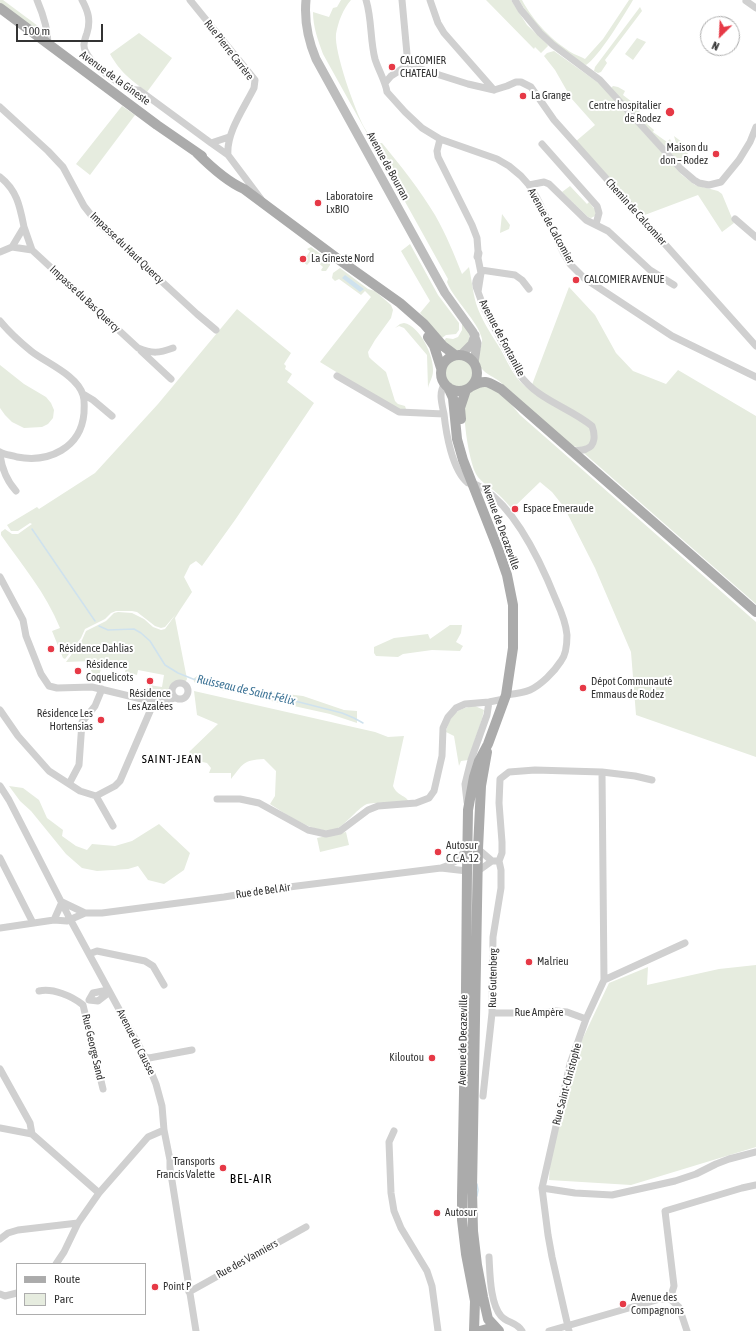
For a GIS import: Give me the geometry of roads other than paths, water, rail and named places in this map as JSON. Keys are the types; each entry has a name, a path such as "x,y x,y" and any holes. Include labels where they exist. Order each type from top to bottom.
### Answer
{"main road":[{"name":"Avenue de Bourran","path":"306,0 305,21 308,37 316,59 445,293 475,335"},
{"name":"Avenue de la Gineste","path":"0,8 197,153 222,175 237,186 244,189 389,296"},
{"path":"389,296 416,317 443,346 458,355 469,358 476,366 497,383 501,389"},
{"path":"389,296 419,325 431,340 441,368 442,378 446,386 457,391 469,388 481,382 488,382 501,389 756,612"},
{"path":"441,368 446,360 458,355 472,344 475,335"},
{"path":"469,388 477,378 477,343 475,335"},
{"name":"Avenue de Decazeville","path":"446,386 452,398 457,439 463,460 505,568 513,605 513,648 505,697 474,777 468,810 462,1220 466,1254 475,1301 474,1331"},
{"name":"Avenue de Decazeville","path":"469,388 460,408 472,482"},
{"name":"Avenue de Decazeville","path":"488,744 481,786 478,849 472,1190 473,1230 477,1265 488,1319 499,1331"},
{"path":"480,1331 491,1329 499,1331"}],"street":[{"path":"37,0 43,14 48,44"},
{"path":"82,0 89,16 88,29 84,45 86,53 94,64 115,80 134,90 139,90 228,155 266,205"},
{"name":"Rue Pierre Carrère","path":"190,0 255,80 254,88 229,137 228,155"},
{"name":"Avenue de Calcomier","path":"366,0 369,11 375,58 387,92 410,118 422,128 440,139 497,159 509,166 529,185 544,211 564,254 570,264 584,278 672,336 756,377"},
{"path":"402,0 408,65"},
{"path":"430,0 438,24 444,33 494,90"},
{"path":"516,0 521,10 540,33 553,45 600,80 681,169 694,180 709,185 721,182 739,160 750,142 756,127"},
{"path":"746,1 756,8"},
{"path":"88,73 94,64"},
{"path":"384,83 391,76 408,65"},
{"path":"408,65 468,84 494,90"},
{"name":"Chemin de Calcomier","path":"494,90 516,82 521,82 531,87 563,130 756,346"},
{"name":"Impasse du Haut Quercy","path":"0,107 48,151 63,167 84,206 95,220 216,330"},
{"path":"211,143 229,137"},
{"name":"Avenue de Fontanille","path":"440,139 437,151 438,157 477,238 481,272 476,281 476,286 484,308 522,377 538,394 592,426 595,437 592,446 587,449 572,451"},
{"path":"542,144 597,206 599,213 596,224"},
{"name":"Impasse du Bas Quercy","path":"0,177 11,187 18,200 24,227 32,250 171,379"},
{"path":"529,185 544,182 550,184 586,220 608,231 650,270 674,285"},
{"path":"735,219 756,237"},
{"path":"12,247 24,227"},
{"path":"0,252 12,247 32,250"},
{"path":"481,272 515,275 522,280 529,290"},
{"path":"0,321 10,333 31,351 65,373 76,383 83,394 85,404 84,417 80,430 73,441 56,454 42,458 25,458 0,452"},
{"name":"Impasse du Bas Quercy","path":"138,348 150,353 161,352 173,348"},
{"path":"337,376 399,412 444,414"},
{"path":"217,799 240,799 259,803 308,830 326,834 340,831 368,810 378,806 416,803 429,798 434,791 442,756 443,728 448,717 456,708 465,704 489,702 530,690 544,680 562,661 566,649 567,635 564,621 546,576 521,531 507,510 491,494 472,482 468,483 463,479 453,458 447,437 441,395 442,387 446,386"},
{"path":"83,394 94,400 112,416"},
{"path":"0,455 2,468 8,483 16,491"},
{"path":"0,577 23,620 26,636 41,674 49,686 57,688 92,687 154,702 175,698"},
{"path":"68,784 80,765 82,722 95,706 102,689"},
{"path":"96,796 115,786 120,781 154,702"},
{"path":"468,810 465,784 471,760 487,715 489,702"},
{"path":"0,710 18,736 49,771 80,791 96,796 113,826"},
{"name":"Rue Gutenberg","path":"483,1096 492,1013 494,937 502,870 495,861 502,853 499,803 500,779 509,772 535,770 602,772"},
{"path":"602,772 628,774 652,780"},
{"name":"Rue Saint-Christophe","path":"568,1328 548,1235 542,1188 570,1064 586,1019 604,980 602,772"},
{"name":"Avenue du Causse","path":"0,786 9,800 108,990 146,1057 156,1084 162,1106 164,1130 170,1160 170,1168 196,1331"},
{"name":"Rue de Bel Air","path":"62,902 85,912 102,913 281,888 441,868 456,862 467,847"},
{"path":"478,849 495,861 478,871"},
{"path":"0,858 33,923"},
{"name":"Rue de Bel Air","path":"441,868 467,872"},
{"path":"54,920 62,902"},
{"name":"Rue de Bel Air","path":"70,919 85,912"},
{"path":"0,928 54,920 67,921 70,919"},
{"path":"604,980 685,943"},
{"path":"89,954 97,951 145,961 153,966 164,985"},
{"name":"Rue George Sand","path":"38,991 47,990 86,1002"},
{"name":"Rue George Sand","path":"103,1090 86,1002 93,993 108,990"},
{"name":"Rue Ampère","path":"492,1013 567,1012 586,1019"},
{"path":"146,1057 149,1058 192,1050"},
{"path":"0,1069 30,1123 32,1134"},
{"path":"0,1128 32,1134 99,1192"},
{"path":"57,1263 64,1252 78,1223 99,1192 148,1138 164,1130"},
{"path":"394,1131 389,1142 391,1194 394,1211 401,1228 427,1271 432,1286 438,1331"},
{"path":"542,1188 575,1193 612,1196 675,1181 696,1174 729,1159 756,1152"},
{"path":"670,1299 674,1286 665,1211 756,1185"},
{"path":"0,1239 8,1233 18,1230 78,1223"},
{"name":"Rue des Vanniers","path":"189,1292 306,1227"},
{"path":"488,1257 495,1306 502,1317 520,1327 522,1331"},
{"path":"0,1294 5,1296 16,1293"},
{"path":"548,1331 568,1328 660,1299 670,1299 679,1307 687,1331"}],"water":[{"path":"345,275 364,289 360,292 342,278"}],"waterway":[{"name":"Ruisseau de Saint-Félix","path":"32,529 95,621"},
{"name":"Ruisseau de Saint-Félix","path":"99,626 108,630 134,629 150,641 165,665 178,673 193,679 244,688 342,713 363,723"},
{"path":"477,1184 477,1196"}],"place":[{"name":"CALCOMIER CHATEAU","path":"392,67"},
{"name":"La Grange","path":"523,96"},
{"name":"Centre hospitalier de Rodez","path":"670,112"},
{"name":"Maison du don – Rodez","path":"716,154"},
{"name":"Laboratoire LxBIO","path":"318,203"},
{"name":"La Gineste Nord","path":"303,259"},
{"name":"CALCOMIER AVENUE","path":"576,280"},
{"name":"Espace Emeraude","path":"515,509"},
{"name":"Résidence Dahlias","path":"51,649"},
{"name":"Résidence Coquelicots","path":"78,671"},
{"name":"Résidence Les Azalées","path":"150,681"},
{"name":"Dépot Communauté Emmaus de Rodez","path":"583,688"},
{"name":"Résidence Les Hortensias","path":"101,720"},
{"name":"Autosur C.C.A. 12","path":"438,852"},
{"name":"Malrieu","path":"529,962"},
{"name":"Kiloutou","path":"432,1058"},
{"name":"Transports Francis Valette","path":"223,1168"},
{"name":"Autosur","path":"437,1213"},
{"name":"Point P","path":"155,1287"},
{"name":"Avenue des Compagnons","path":"623,1304"}],"district":[{"name":"SAINT-JEAN","path":"172,759"},
{"name":"BEL-AIR","path":"251,1179"}]}
